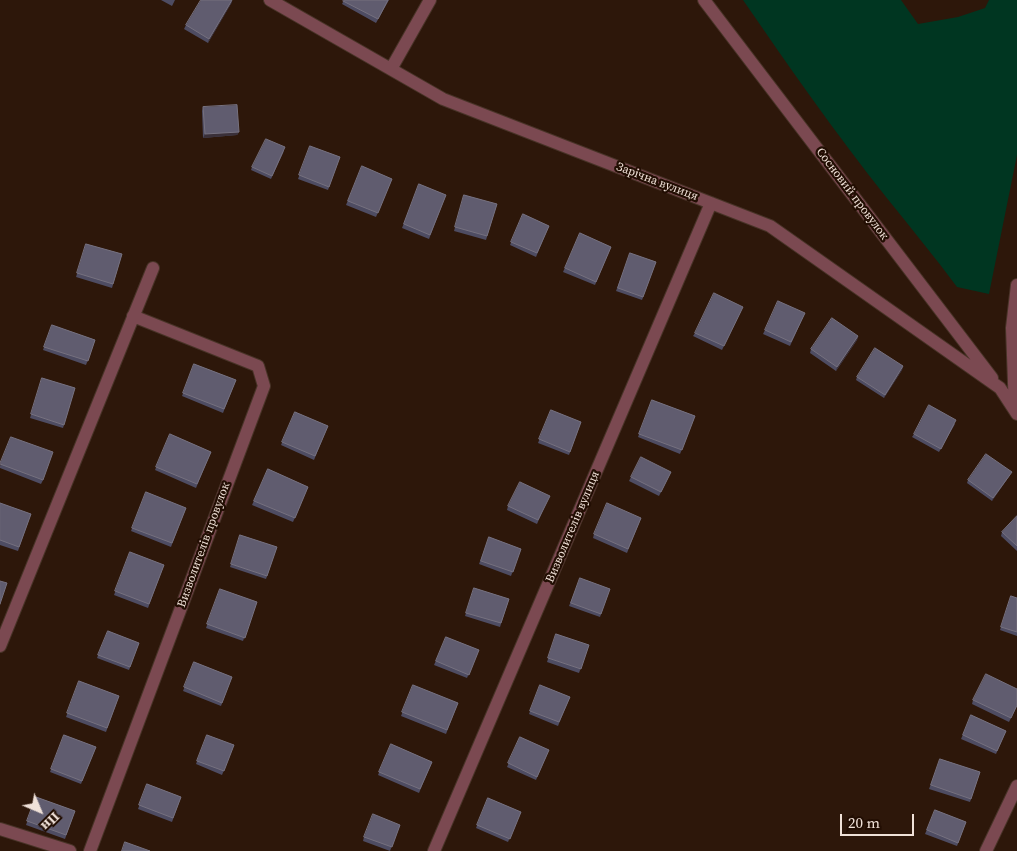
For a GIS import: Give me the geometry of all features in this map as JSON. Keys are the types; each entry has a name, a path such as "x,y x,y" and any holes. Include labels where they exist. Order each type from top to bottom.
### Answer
{"street":[{"name":"Зарічна вулиця","path":"270,0 443,98 770,226 1000,388 1016,412"},
{"path":"391,69 430,0"},
{"name":"Сосновий провулок","path":"704,0 1000,388"},
{"name":"Визволителів вулиця","path":"434,851 711,203"},
{"path":"0,646 153,268"},
{"name":"Зарічна вулиця","path":"1016,412 1012,328 1017,285"},
{"name":"Визволителів провулок","path":"90,851 264,386 258,366 133,316"},
{"path":"986,851 1017,786"},
{"path":"0,829 70,851"}],"green space":[{"path":"743,0 901,0 918,24 958,17 985,8 989,0 1017,0 1017,155 989,294 957,287 849,149"}],"building":[{"path":"201,0 232,0 209,39 186,25"},
{"path":"344,0 388,0 378,19"},
{"path":"237,105 239,132 205,134 203,107"},
{"path":"266,139 285,147 272,176 252,167"},
{"path":"310,146 340,157 329,187 299,175"},
{"path":"362,166 392,179 378,213 348,201"},
{"path":"419,184 446,195 430,235 404,224"},
{"path":"464,195 497,204 487,236 455,227"},
{"path":"523,214 549,226 537,253 511,242"},
{"path":"580,233 611,247 596,282 565,268"},
{"path":"86,244 122,254 113,284 77,273"},
{"path":"630,253 656,262 643,297 618,288"},
{"path":"714,293 743,307 724,346 695,333"},
{"path":"778,301 805,313 791,342 765,330"},
{"path":"832,318 858,336 837,367 811,349"},
{"path":"52,325 95,340 88,361 44,347"},
{"path":"875,348 903,366 885,395 857,377"},
{"path":"194,364 236,380 224,409 183,393"},
{"path":"42,378 75,388 64,425 31,414"},
{"path":"652,400 695,416 682,450 639,434"},
{"path":"929,405 956,420 941,449 914,434"},
{"path":"551,410 581,422 570,452 539,439"},
{"path":"295,412 328,426 315,456 282,442"},
{"path":"170,434 211,452 197,484 156,467"},
{"path":"11,437 53,452 43,480 0,464"},
{"path":"986,454 1012,472 993,498 968,480"},
{"path":"641,457 671,472 661,492 631,477"},
{"path":"268,469 308,487 295,518 254,501"},
{"path":"520,482 550,496 538,520 508,506"},
{"path":"146,492 186,508 172,543 132,528"},
{"path":"0,503 31,514 19,547 0,540"},
{"path":"607,503 641,518 628,549 594,534"},
{"path":"1017,516 1017,546 1002,532"},
{"path":"240,535 277,547 267,576 231,564"},
{"path":"489,537 521,549 513,572 481,561"},
{"path":"130,552 164,565 149,604 115,591"},
{"path":"580,578 610,589 601,614 571,603"},
{"path":"0,581 7,583 0,604"},
{"path":"474,588 509,599 501,623 466,613"},
{"path":"220,589 257,602 245,638 207,624"},
{"path":"1011,596 1017,598 1017,632 1001,627"},
{"path":"108,631 139,643 130,667 98,655"},
{"path":"556,634 589,645 581,669 548,658"},
{"path":"446,637 479,650 469,675 436,661"},
{"path":"194,662 232,677 222,703 184,687"},
{"path":"986,674 1017,689 1017,705 1011,718 973,700"},
{"path":"79,681 119,696 107,728 67,713"},
{"path":"413,685 458,703 447,730 402,712"},
{"path":"540,685 570,697 559,722 530,711"},
{"path":"971,715 1006,731 997,751 963,735"},
{"path":"64,735 96,747 82,781 51,769"},
{"path":"207,735 234,745 224,771 197,761"},
{"path":"520,737 549,750 537,777 508,763"},
{"path":"391,744 432,762 420,789 379,772"},
{"path":"940,759 980,772 971,799 931,785"},
{"path":"147,784 181,797 173,818 139,805"},
{"path":"36,797 75,811 66,835 27,821"},
{"path":"488,798 521,812 510,839 477,825"},
{"path":"935,810 966,822 958,843 927,830"},
{"path":"373,814 400,825 392,847 364,837"},
{"path":"125,842 150,851 122,851"}]}
